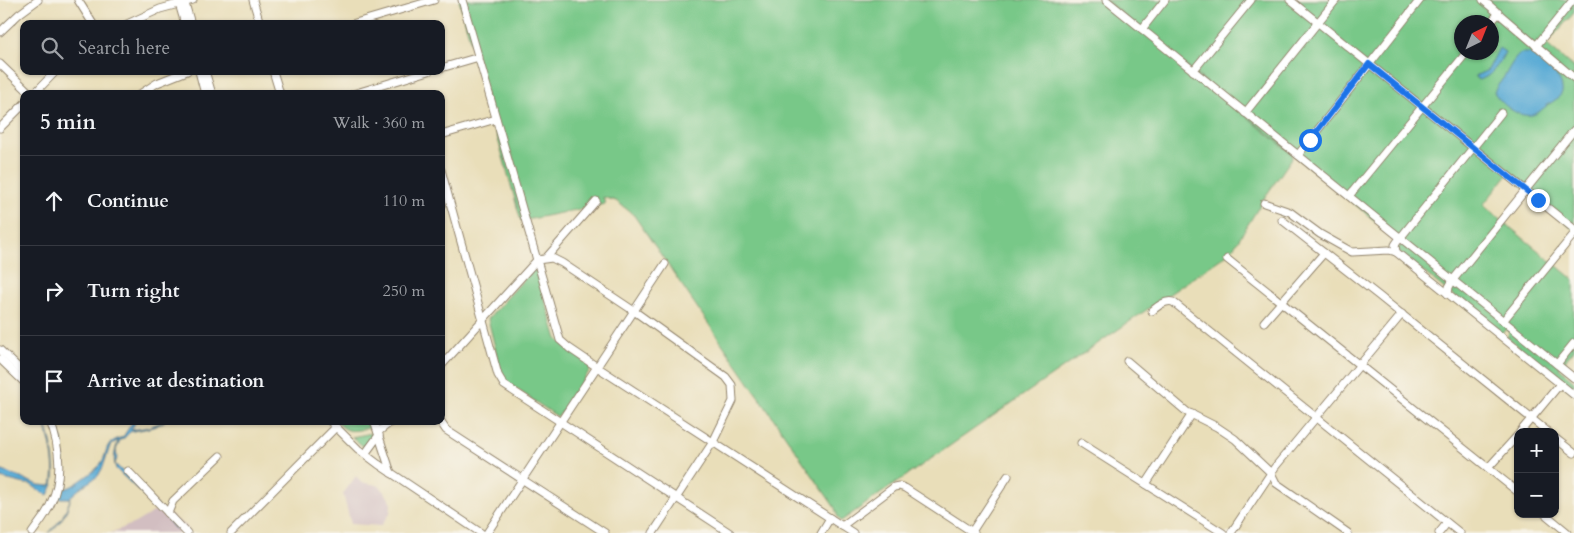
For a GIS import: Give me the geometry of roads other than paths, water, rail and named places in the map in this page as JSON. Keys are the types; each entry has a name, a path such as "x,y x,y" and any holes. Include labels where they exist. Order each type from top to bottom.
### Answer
{"street":[{"path":"0,32 19,14 38,0"},
{"path":"78,0 90,20"},
{"path":"136,20 182,1 193,0"},
{"path":"253,0 259,20"},
{"path":"366,20 434,0"},
{"path":"462,0 560,340 597,367 853,533"},
{"path":"1106,0 1574,378"},
{"path":"1142,29 1165,0"},
{"path":"1194,71 1251,0"},
{"path":"1290,0 1574,229"},
{"path":"1245,113 1336,0"},
{"path":"1298,155 1420,0"},
{"path":"1484,0 1574,78"},
{"path":"1536,46 1573,0"},
{"path":"182,1 184,20"},
{"path":"182,1 189,20"},
{"path":"445,67 479,57"},
{"path":"1349,196 1460,60"},
{"path":"0,64 28,90"},
{"path":"36,90 52,75"},
{"path":"146,90 157,83 177,75"},
{"path":"200,75 205,90"},
{"path":"206,75 211,90"},
{"path":"275,75 279,90"},
{"path":"366,90 416,75"},
{"path":"0,128 20,108"},
{"path":"1396,252 1395,245 1501,113"},
{"path":"445,134 496,119"},
{"path":"1448,294 1453,280 1574,130"},
{"path":"445,184 498,375 504,385 730,533"},
{"path":"546,258 596,202"},
{"path":"1264,203 1290,212 1320,234 1352,252 1389,250 1396,252 1574,395"},
{"path":"1282,220 1543,428"},
{"path":"1503,321 1574,234"},
{"path":"1264,322 1324,253"},
{"path":"445,362 537,260 552,258 634,311 726,377 732,384 734,401 713,442 653,533"},
{"path":"1227,258 1514,489"},
{"path":"487,533 665,264"},
{"path":"1152,311 1160,304 1173,302 1460,533"},
{"path":"1231,533 1271,473 1402,314"},
{"path":"1557,364 1574,343"},
{"path":"0,350 20,369"},
{"path":"0,359 20,378"},
{"path":"1127,361 1187,412 1226,432 1271,473 1276,483 1348,533"},
{"path":"1524,428 1560,384"},
{"path":"1146,484 1192,414"},
{"path":"32,533 51,503 57,488 58,456 51,425"},
{"path":"333,425 364,454 391,474 482,533"},
{"path":"375,425 391,474"},
{"path":"364,454 378,433 387,425"},
{"path":"443,425 446,430 605,533"},
{"path":"231,533 336,428"},
{"path":"1488,468 1514,439"},
{"path":"1559,441 1574,453"},
{"path":"1081,442 1223,533"},
{"path":"168,513 173,501 220,456"},
{"path":"128,471 187,533"},
{"path":"842,526 894,487 899,486 905,488 972,533 1008,476"},
{"path":"821,533 830,518"},
{"path":"1550,518 1568,533"},
{"path":"1439,533 1447,523"}],"water":[{"path":"1499,48 1505,52 1491,73 1478,80 1475,76 1488,70 1493,60 1499,60"},
{"path":"1521,53 1533,54 1542,59 1554,72 1562,88 1558,98 1532,115 1521,114 1510,109 1494,92 1512,63"},
{"path":"45,425 51,443 54,473 50,445"},
{"path":"56,425 63,446 63,467 60,441"},
{"path":"130,425 134,425 131,430 157,425 131,432 120,440 116,450 117,458 115,464 162,510 176,529 116,469 115,465 114,458 118,440 110,446 98,476 70,497 70,500 69,498 58,498 63,472 62,489 73,486 97,468 103,461 108,445 123,437"},
{"path":"0,471 3,471 39,485 50,486 54,473 53,484 48,495 30,484 0,478"},
{"path":"69,503 63,517 49,533 62,518"}]}
